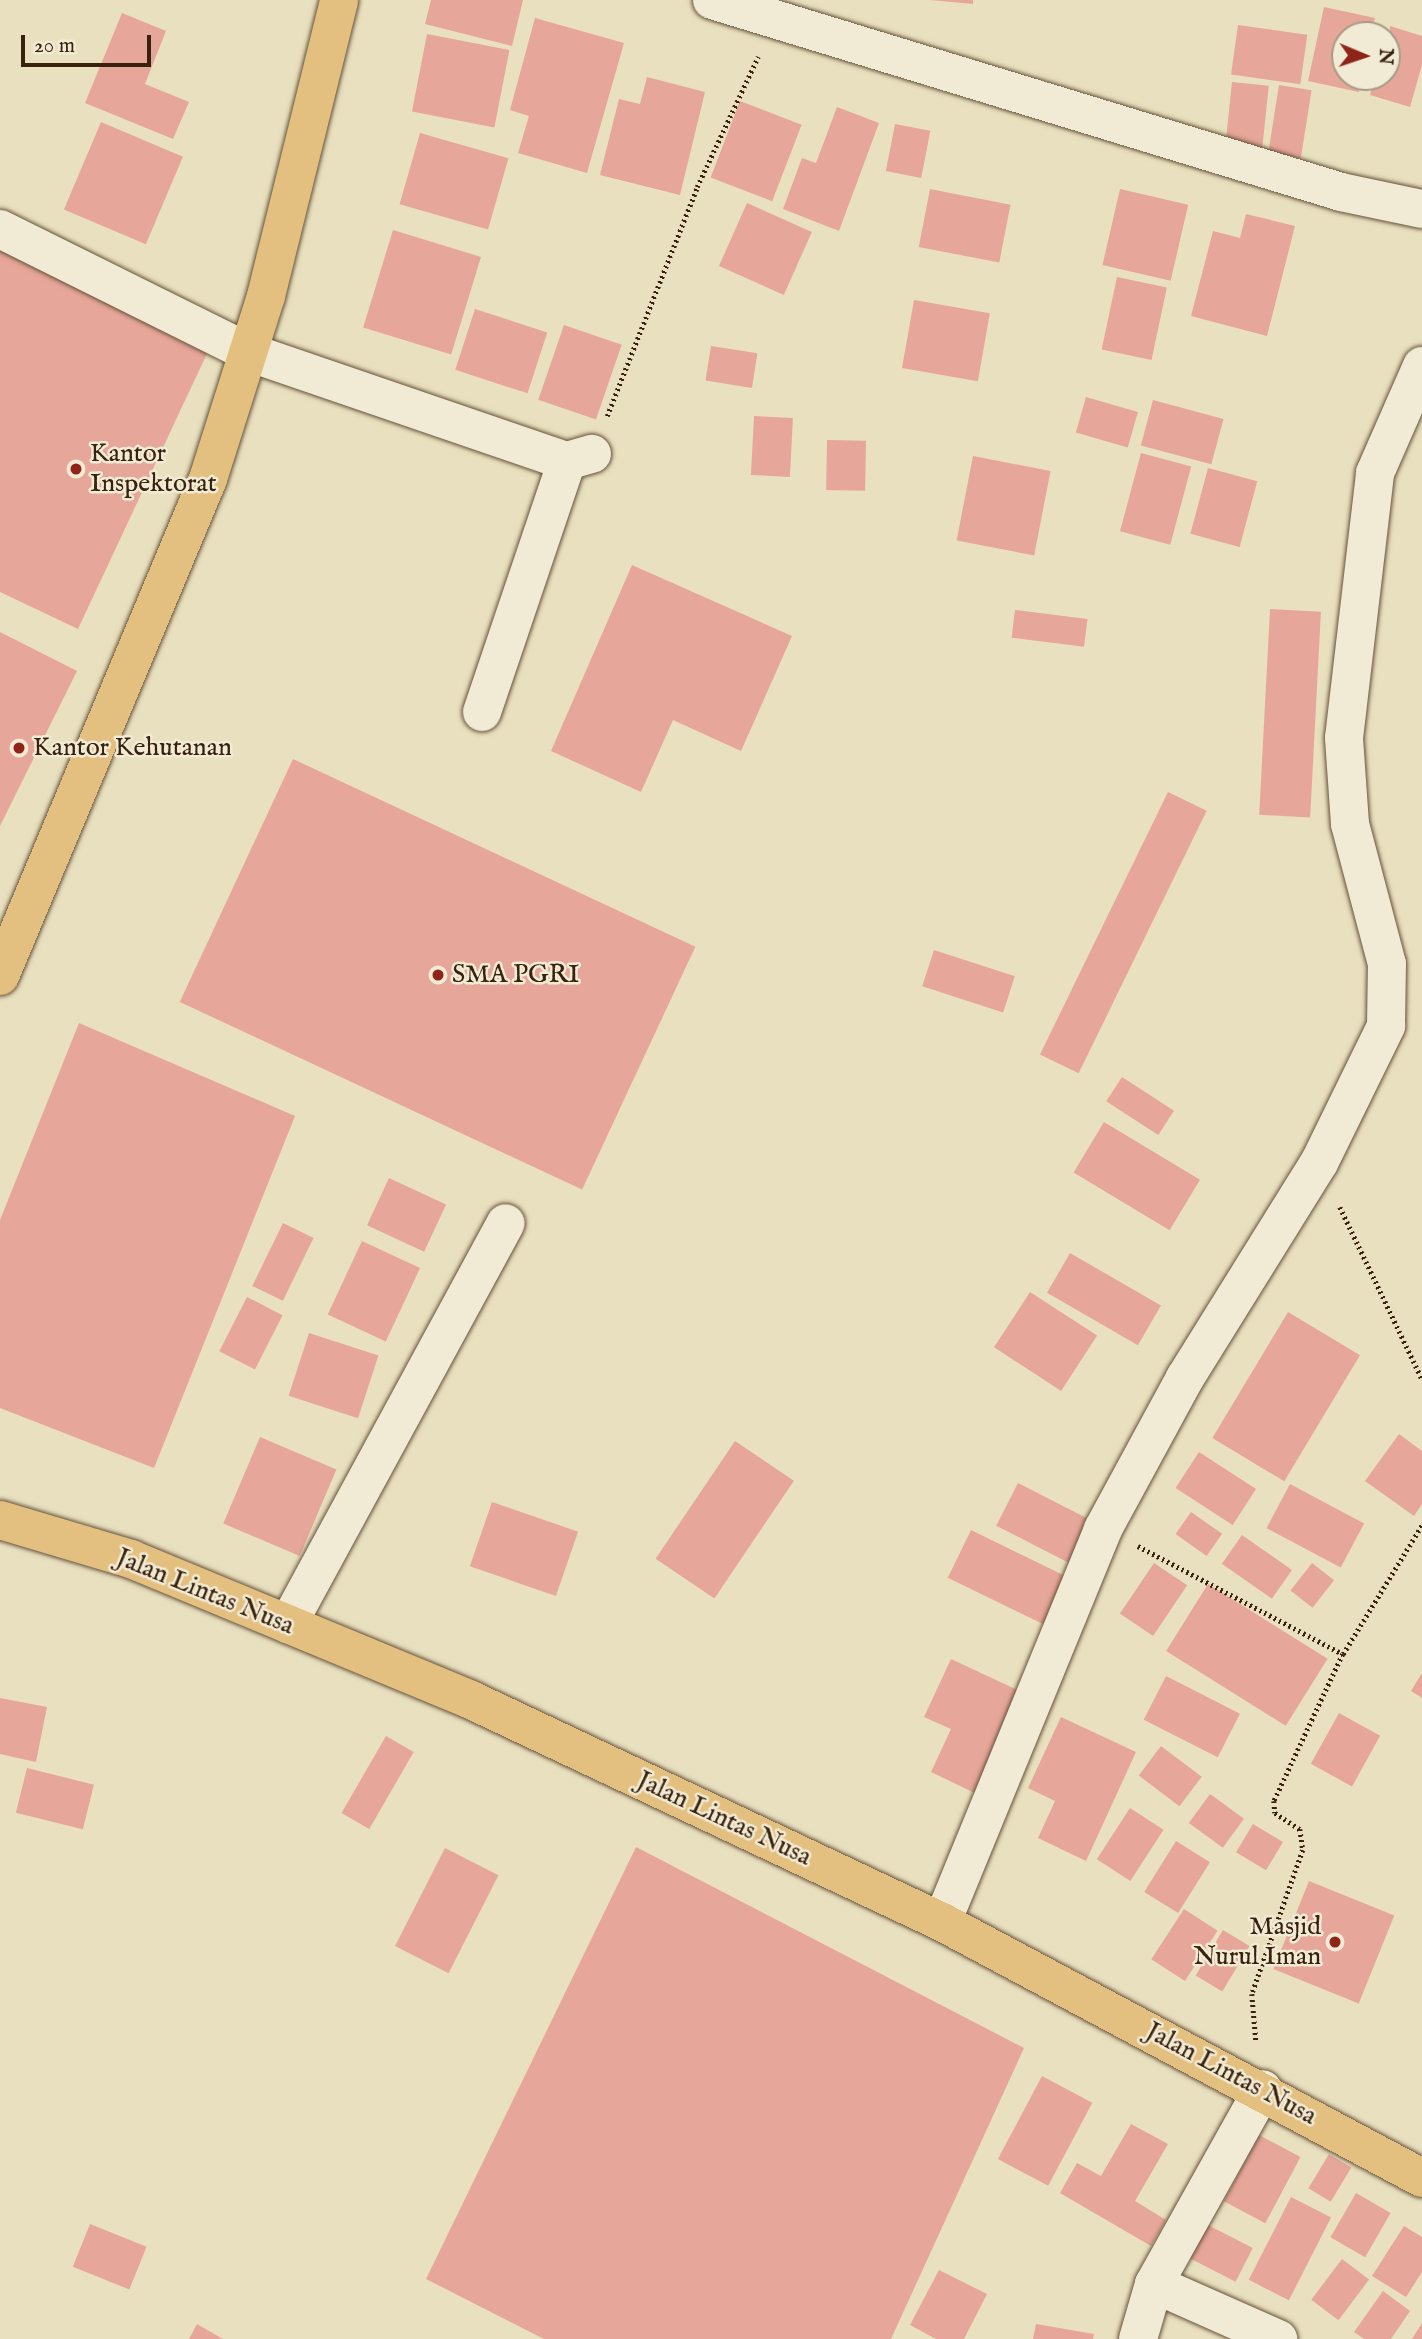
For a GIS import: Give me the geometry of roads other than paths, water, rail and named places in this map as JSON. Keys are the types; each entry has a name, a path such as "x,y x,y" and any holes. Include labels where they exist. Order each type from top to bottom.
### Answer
{"highway":[{"path":"0,976 208,478 248,352 339,0"},
{"name":"Jalan Lintas Nusa","path":"0,1520 131,1559 471,1700 942,1922 1263,2089 1422,2178"}],"street":[{"path":"712,0 1341,192 1422,209"},
{"path":"0,229 248,352 579,457 482,712"},
{"path":"942,1922 1103,1529 1185,1378 1319,1163 1363,1081 1390,995 1350,824 1345,738 1375,473 1422,366"},
{"path":"288,1624 506,1223"},
{"path":"1138,2339 1154,2284 1263,2089"},
{"path":"1154,2284 1278,2339"}],"place":[{"name":"Kantor Inspektorat","path":"76,469"},
{"name":"Kantor Kehutanan","path":"19,748"},
{"name":"SMA PGRI","path":"438,975"},
{"name":"Masjid Nurul Iman","path":"1335,1942"}]}
